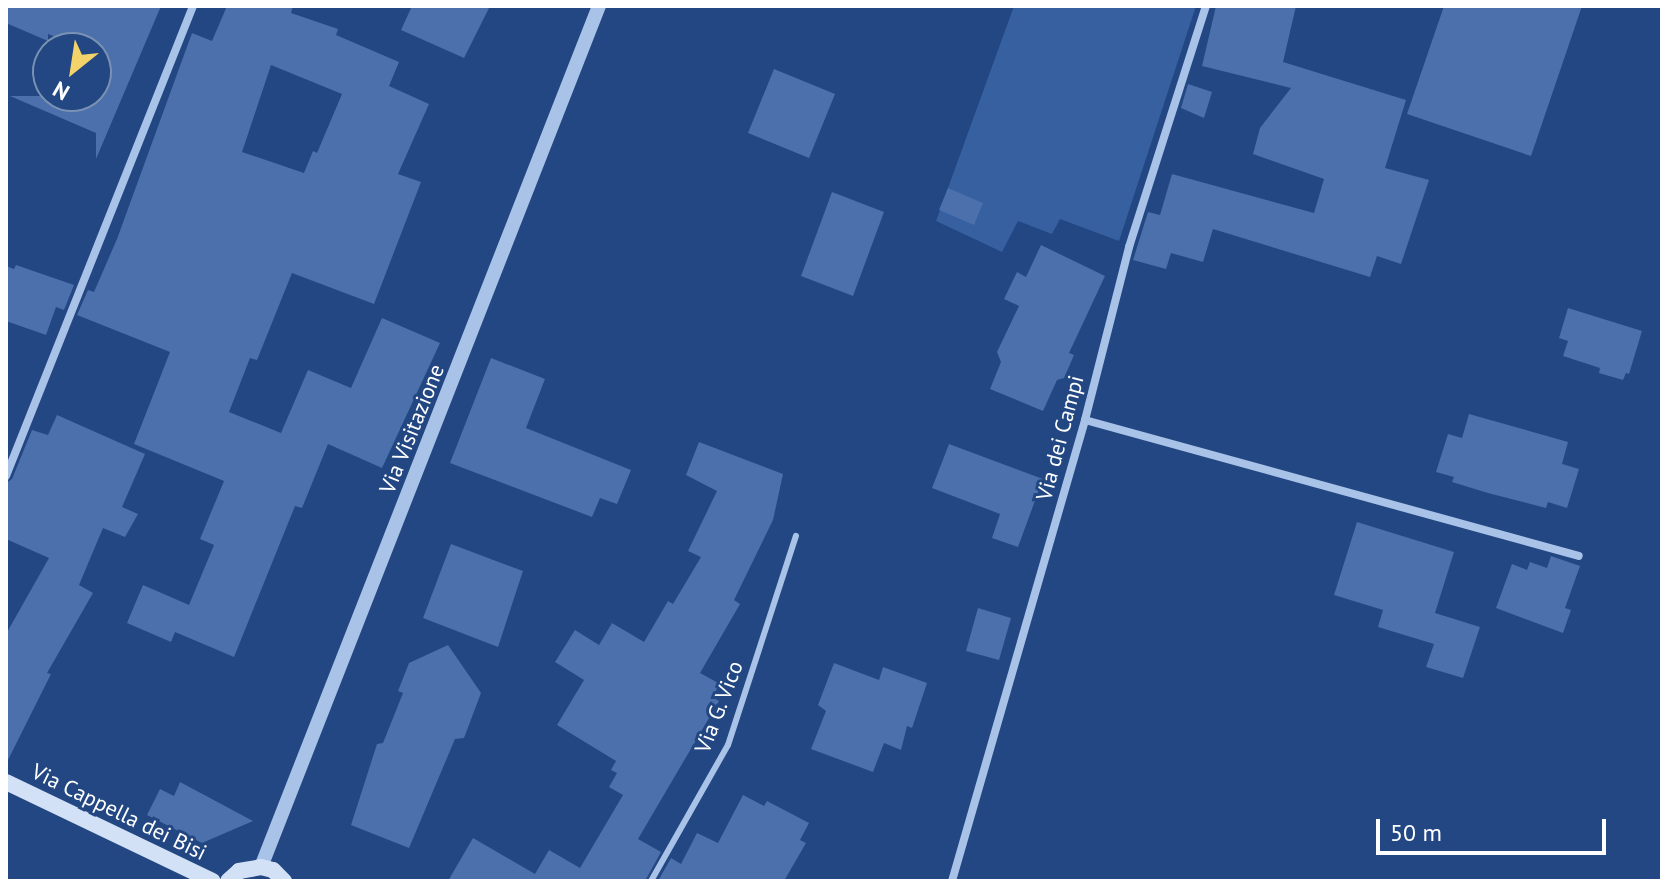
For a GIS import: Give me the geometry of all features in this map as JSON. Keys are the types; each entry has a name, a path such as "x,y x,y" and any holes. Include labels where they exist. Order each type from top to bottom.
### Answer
{"main road":[{"name":"Via Cappella dei Bisi","path":"6,782 213,881"},
{"path":"228,881 239,871 261,867 273,870 284,881"}],"street":[{"path":"6,476 193,6"},
{"name":"Via Visitazione","path":"261,867 599,6"},
{"name":"Via dei Campi","path":"952,881 1085,420 1129,247 1206,6"},
{"path":"1085,420 1579,556"}],"lane":[{"name":"Via G. Vico","path":"651,881 728,745 796,536"}],"shaded area":[{"path":"1014,6 1196,6 1119,241 1060,219 1052,234 1018,221 1002,252 936,221"}],"building":[{"path":"6,6 161,6 96,159 96,133 47,112 112,112 112,32 32,34 6,23"},
{"path":"227,6 293,6 291,13 338,29 336,35 399,62 389,86 429,104 398,174 421,182 374,304 292,273 257,360 250,358 229,412 281,433 308,370 351,388 382,318 440,343 382,468 328,444 302,508 295,506 234,657 175,632 171,642 127,623 143,585 189,605 214,545 200,539 224,481 134,444 170,352 77,315 88,290 94,292 117,239 192,33 212,41","holes":["271,65 342,94 317,153 313,151 304,173 242,152"]},
{"path":"412,6 490,6 464,58 401,30"},
{"path":"1216,6 1296,6 1283,62 1406,100 1385,168 1429,180 1401,264 1377,256 1370,277 1213,229 1203,262 1171,253 1166,269 1133,260 1148,212 1160,215 1172,174 1314,213 1324,179 1253,154 1260,128 1291,88 1202,66"},
{"path":"1444,6 1582,6 1531,156 1407,114"},
{"path":"774,69 835,94 809,158 748,133"},
{"path":"1188,84 1212,92 1204,118 1181,108"},
{"path":"10,96 32,96 32,105"},
{"path":"948,188 983,203 974,225 939,210"},
{"path":"832,192 884,212 853,296 801,276"},
{"path":"1041,245 1105,276 1069,353 1074,355 1064,378 1057,380 1043,411 990,389 1001,362 997,352 1019,306 1004,299 1017,272 1026,277"},
{"path":"16,265 74,285 64,310 56,307 46,335 6,321 6,266 14,269"},
{"path":"1568,308 1642,331 1629,374 1626,373 1623,380 1599,373 1600,368 1563,356 1568,341 1559,338"},
{"path":"491,358 545,379 526,428 631,470 617,504 600,498 592,517 450,463"},
{"path":"1469,414 1568,442 1562,464 1579,469 1567,508 1548,502 1546,508 1488,493 1452,482 1454,477 1436,472 1448,434 1462,438"},
{"path":"57,415 145,454 122,507 138,514 125,537 103,528 79,585 93,593 47,673 51,674 6,764 6,634 49,558 6,539 6,483 12,479 32,430 48,435"},
{"path":"699,442 783,474 773,520 734,600 740,604 700,673 720,684 712,697 719,701 638,839 661,852 645,881 448,881 473,838 535,874 549,850 580,868 623,795 609,787 617,773 611,770 616,761 557,725 584,680 555,662 575,630 599,645 612,623 644,642 668,601 673,604 701,557 688,551 717,491 686,475"},
{"path":"949,444 1043,479 1018,547 992,538 1000,514 932,488"},
{"path":"1357,522 1454,552 1435,613 1480,627 1463,678 1426,667 1434,644 1378,627 1383,610 1334,595"},
{"path":"451,544 523,571 498,647 423,618"},
{"path":"1551,556 1580,566 1565,608 1571,610 1563,633 1496,608 1512,564 1527,570 1530,562 1547,568"},
{"path":"978,608 1011,618 999,660 966,651"},
{"path":"448,645 481,693 464,738 455,739 409,848 351,825 377,744 383,743 403,693 398,691 409,663"},
{"path":"834,663 879,680 883,667 927,683 912,728 907,726 901,750 884,743 873,772 811,749 826,711 818,705"},
{"path":"180,782 253,821 202,843 147,815 160,789 174,796"},
{"path":"743,795 764,806 767,801 809,823 800,840 806,843 784,881 658,881 671,858 681,864 697,833 718,843"}]}
